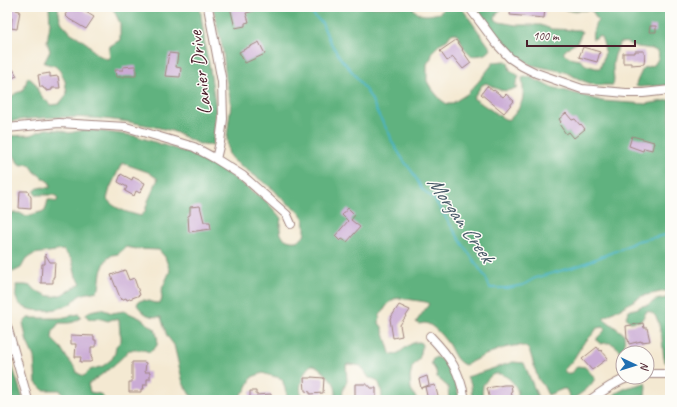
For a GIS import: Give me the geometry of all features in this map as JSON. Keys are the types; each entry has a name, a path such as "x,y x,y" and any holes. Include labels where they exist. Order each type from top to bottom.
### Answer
{"street":[{"name":"Lanier Drive","path":"208,7 222,82 223,119 216,159"},
{"path":"469,7 496,43 510,58 536,73 582,89 626,93 670,90"},
{"path":"7,128 59,123 126,127 194,147 243,176 287,215 291,224"},
{"path":"7,326 28,400"},
{"path":"430,336 453,364 463,387 465,400"},
{"path":"655,374 670,374"},
{"path":"590,400 615,384"}],"green space":[{"path":"49,7 59,7 60,19 71,33 89,45 96,54 107,59 110,58 110,46 120,40 120,23 112,7 200,7 216,110 213,145 200,144 168,130 108,119 67,117 26,119 7,122 7,96 11,97 16,93 23,91 28,77 36,84 38,91 43,98 51,105 59,104 67,94 65,81 60,71 55,66 44,63 50,51 47,42 50,23"},
{"path":"213,7 412,7 418,13 428,15 440,13 444,7 461,7 491,49 485,54 472,56 464,48 458,35 455,33 451,34 447,40 441,43 433,51 427,64 427,81 441,100 447,104 451,104 467,94 494,62 504,61 508,63 510,70 519,76 515,86 518,87 505,91 494,88 486,83 482,85 473,98 506,119 513,116 521,103 523,98 522,78 526,77 530,77 548,86 602,101 646,104 670,100 670,290 642,296 603,318 624,334 625,345 615,346 607,343 601,344 597,341 597,338 605,330 603,327 597,328 564,370 566,373 571,373 577,366 585,367 595,378 591,385 571,400 566,389 548,395 538,379 530,352 526,347 510,347 489,354 465,365 462,364 453,354 449,345 435,329 428,324 419,324 416,322 429,304 426,302 400,298 394,299 388,304 380,315 379,323 382,327 390,353 392,355 416,342 420,342 422,345 419,359 412,367 410,378 411,389 417,400 382,400 381,389 378,381 369,378 361,366 349,364 346,365 347,381 343,390 342,400 334,400 336,391 333,382 320,369 312,365 309,366 302,380 300,390 301,395 309,399 319,400 285,400 287,395 282,379 263,373 252,377 245,391 241,394 240,400 199,400 190,395 183,383 174,345 167,336 161,317 147,315 137,305 141,300 155,303 161,302 161,291 170,271 165,257 159,250 126,247 118,254 112,255 106,260 101,272 99,289 97,291 81,295 66,306 51,310 34,310 21,305 16,298 16,285 28,286 49,296 59,296 81,283 76,277 72,260 63,250 34,254 26,259 21,268 13,272 7,269 7,213 20,213 27,216 45,211 48,200 55,202 58,200 56,196 53,195 36,195 34,192 37,189 41,187 50,188 50,183 35,172 28,164 22,165 18,163 15,157 7,149 7,136 30,135 46,129 59,130 69,133 84,130 98,131 136,136 188,153 223,170 267,202 281,218 280,232 285,239 296,241 302,238 305,231 304,219 296,209 273,189 233,160 229,155 227,138 231,103 226,79 223,51","holes":["122,163 148,172 158,179 145,211 141,216 118,208 107,199 110,188"]},
{"path":"476,7 504,7 497,13 495,19 499,22 516,25 541,25 551,29 579,30 582,32 577,43 571,45 563,53 573,59 580,60 586,65 600,68 605,49 601,37 598,36 593,39 592,35 595,24 598,21 593,12 590,10 572,11 560,7 670,7 670,85 636,86 643,68 654,65 659,55 655,50 638,47 625,42 620,43 615,55 613,65 613,85 595,85 565,72 531,65 507,49 486,25"},
{"path":"670,297 670,305 666,309 668,327 666,338 670,342 670,363 668,364 664,360 662,337 658,321 655,316 647,311 641,321 630,322 626,317 628,312 631,310 648,305 656,300"},
{"path":"101,309 112,313 124,311 140,318 155,329 158,340 157,345 149,352 144,350 129,350 120,360 88,384 90,392 100,394 106,400 54,400 64,396 60,390 43,390 36,383 34,357 27,342 23,323 28,318 60,318 79,314 81,317 76,321 71,323 59,323 53,331 52,338 76,369 77,373 84,376 90,370 103,366 112,359 116,346 121,341 119,320 113,319 108,321 98,318 91,319 86,315 90,311"},
{"path":"7,350 23,399 23,400 7,400"},
{"path":"436,357 445,364 451,372 458,390 459,400 449,400 448,387 437,377 436,371 431,363"},
{"path":"513,362 524,363 539,400 515,400 518,394 515,386 506,377 499,374 493,375 487,380 483,385 482,395 475,398 472,396 471,384 467,377"},
{"path":"637,385 646,385 645,396 631,396 629,400 608,400 618,392"}],"building":[{"path":"70,7 78,7 94,17 86,29 65,15"},
{"path":"230,7 260,7 261,9 246,13 249,22 245,23 245,26 235,28"},
{"path":"511,7 545,8 544,18 510,15"},
{"path":"7,8 20,11 17,29 11,28 12,18 7,17"},
{"path":"650,26 656,26 656,32 649,32"},
{"path":"456,40 471,63 463,69 453,57 447,61 440,51"},
{"path":"259,42 265,54 245,63 239,52"},
{"path":"583,47 600,52 597,62 579,57"},
{"path":"635,51 644,51 644,64 631,65 631,63 623,63 623,53 635,53"},
{"path":"169,53 178,54 176,67 181,68 180,77 165,76"},
{"path":"136,66 136,76 116,77 115,70 123,70 123,67"},
{"path":"13,69 17,76 7,80 7,71"},
{"path":"50,73 50,77 58,76 60,88 52,88 52,90 46,91 43,87 40,87 38,75"},
{"path":"487,86 503,97 506,94 514,101 504,113 481,94"},
{"path":"566,113 572,120 575,119 585,129 574,138 569,132 566,134 559,124 561,122 559,119"},
{"path":"632,136 654,142 652,150 644,148 643,151 629,146"},
{"path":"121,174 132,180 133,177 145,183 140,193 136,191 134,196 125,191 127,187 118,182"},
{"path":"20,191 28,191 31,197 31,209 19,208"},
{"path":"200,206 204,222 210,222 211,229 189,232 188,216 190,215 190,207"},
{"path":"348,208 355,215 351,220 360,227 347,242 342,239 340,241 335,236 348,221 342,215"},
{"path":"45,254 50,262 55,262 53,283 41,283 42,264 45,264"},
{"path":"125,270 129,280 134,278 140,295 127,300 126,298 121,300 111,275"},
{"path":"399,305 410,310 400,325 402,336 393,338 390,319"},
{"path":"643,323 644,328 647,328 650,341 641,341 629,344 626,326"},
{"path":"71,335 94,336 94,340 96,340 96,347 91,347 92,361 80,362 81,357 75,357 76,344 71,344"},
{"path":"597,347 608,358 592,370 582,359"},
{"path":"132,362 146,363 145,372 150,372 150,379 147,379 147,385 143,385 144,389 141,389 141,392 129,392 129,382 132,382"},
{"path":"427,376 429,385 421,388 419,379"},
{"path":"304,378 324,378 323,393 310,394 310,392 305,391"},
{"path":"355,384 367,384 370,388 376,388 376,399 362,400 362,398 355,398"},
{"path":"435,385 439,400 428,400 425,387"},
{"path":"511,385 512,396 499,400 490,400 487,388"},
{"path":"250,391 256,391 256,395 271,394 271,400 250,400"}],"waterway":[{"name":"Morgan Creek","path":"308,7 310,12 322,23 329,40 341,59 355,75 371,98 390,135 392,142 422,189 434,199 486,278 490,288 507,288 523,285 535,278 578,266 637,241 670,234"}]}
